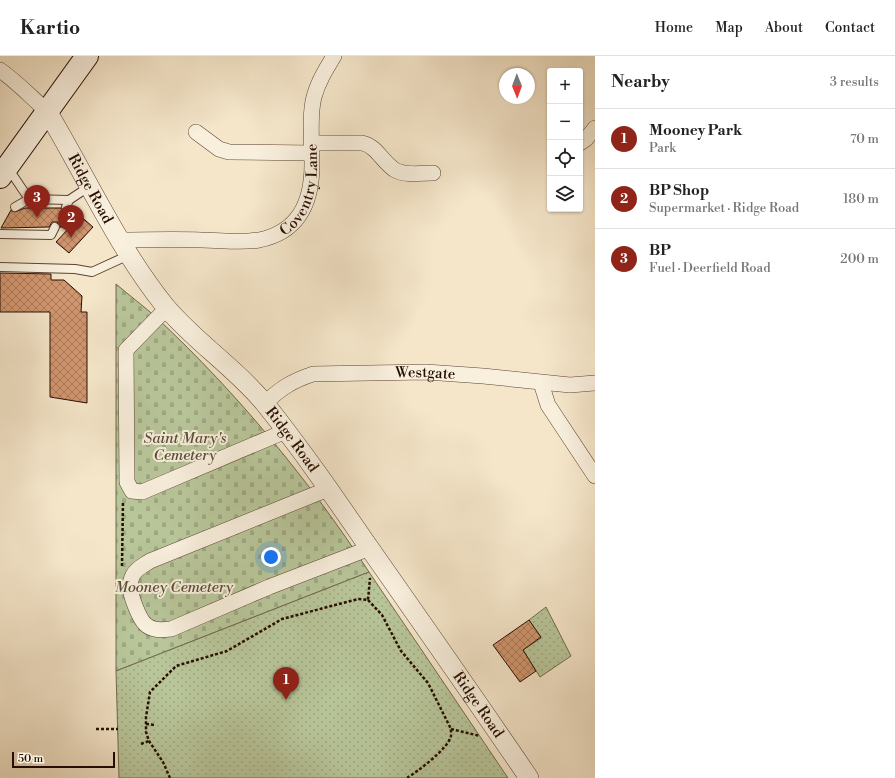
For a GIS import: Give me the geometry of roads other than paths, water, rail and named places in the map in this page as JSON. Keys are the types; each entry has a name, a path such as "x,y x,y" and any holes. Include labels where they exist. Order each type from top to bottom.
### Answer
{"main road":[{"path":"4,172 87,56"}],"street":[{"name":"Coventry Lane","path":"124,247 258,240 274,236 286,229 300,214 310,192 312,179 312,120 314,98 324,72 334,56"},
{"path":"0,70 15,81 30,97 47,111"},
{"name":"Ridge Road","path":"47,111 124,247 153,290 167,308 187,329 235,372 265,403 328,489 363,551 504,741 529,778"},
{"path":"583,141 595,128"},
{"path":"196,132 219,149 229,152 312,148 362,143 370,144 395,170 402,173 433,173"},
{"path":"167,308 126,350 127,482 130,489 137,492 142,492 286,431"},
{"name":"Westgate","path":"265,403 274,394 295,380 313,374 426,372 570,385 595,383"},
{"path":"541,383 548,405 595,476"},
{"path":"328,489 150,561 139,567 133,575 130,586 133,600 144,623 151,628 161,630 171,629 269,587 363,551"}],"lane":[{"path":"4,172 28,199"},
{"path":"15,207 28,199 55,200 68,203 90,186"},
{"path":"33,208 38,199"},
{"path":"50,208 55,200"},
{"path":"19,235 23,226"},
{"path":"34,235 40,227"},
{"path":"2,232 19,235 51,235 55,227"},
{"path":"0,267 75,269 92,272 124,247"}],"place":[{"name":"BP","path":"37,218"},
{"name":"BP Shop","path":"71,238"},
{"name":"Mooney Park","path":"286,700"}],"park label":[{"name":"Saint Mary's Cemetery","path":"185,446"},
{"name":"Mooney Cemetery","path":"174,587"}]}
